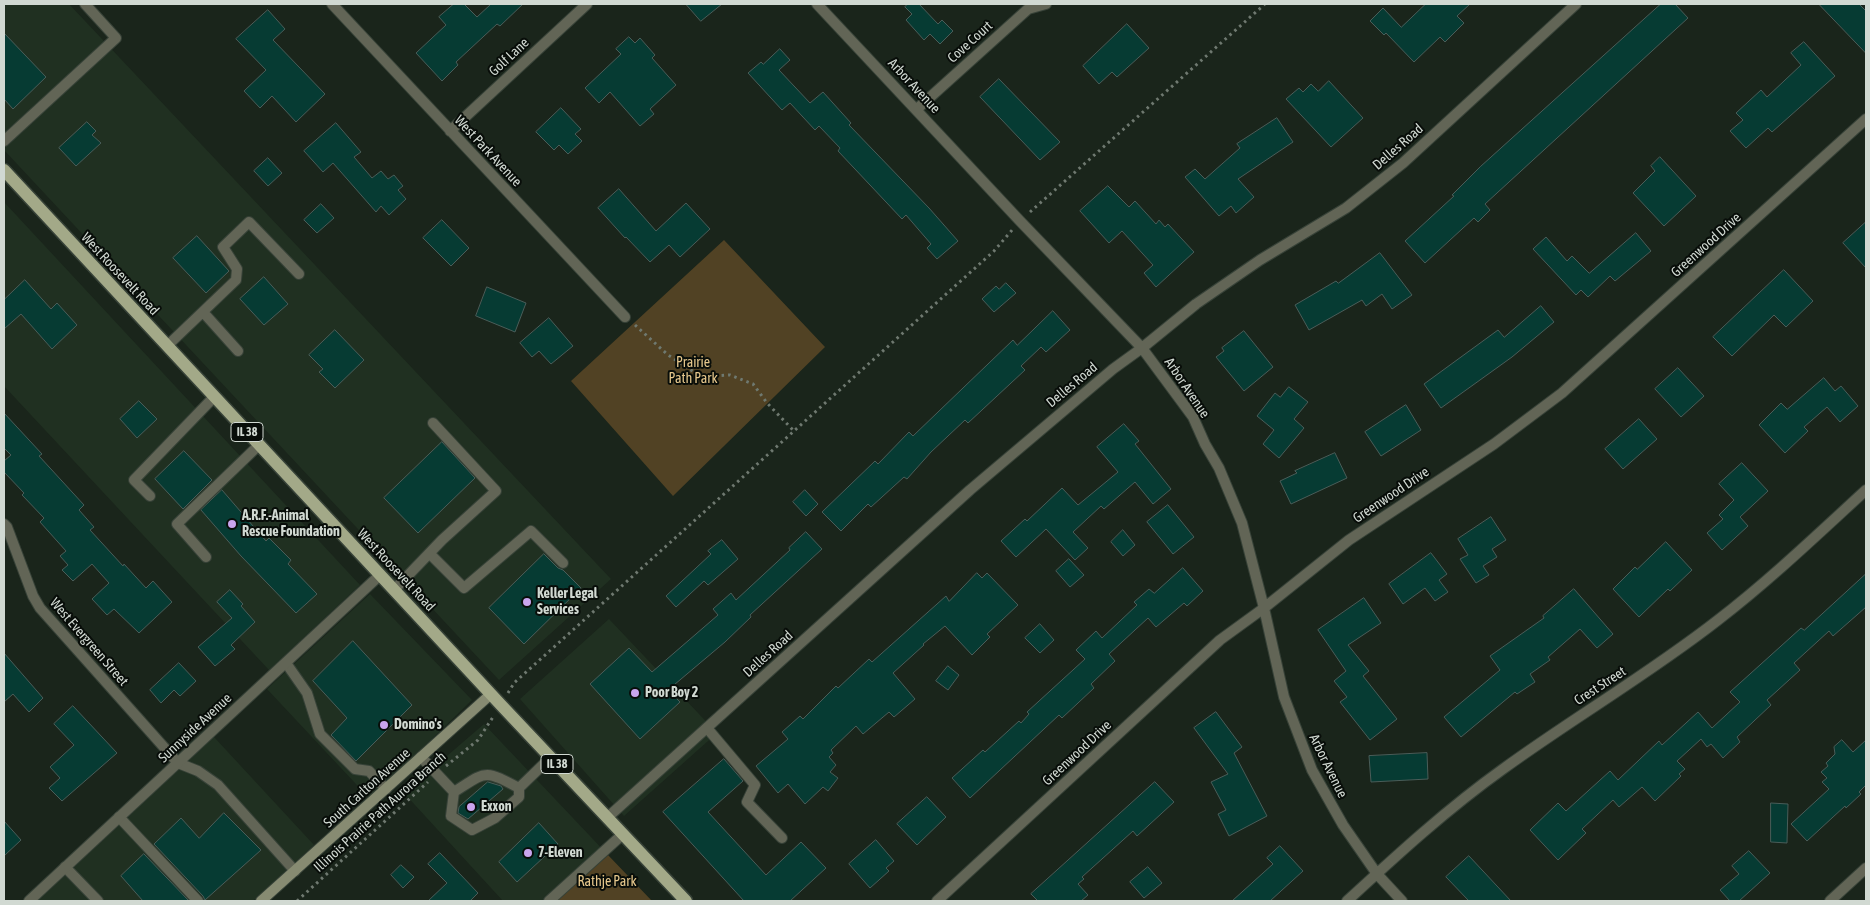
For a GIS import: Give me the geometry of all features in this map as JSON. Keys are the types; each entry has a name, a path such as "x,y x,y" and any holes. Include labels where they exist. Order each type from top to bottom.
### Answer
{"main road":[{"name":"West Roosevelt Road","path":"4,170 686,901"}],"street":[{"path":"4,142 116,38 85,4"},
{"name":"West Park Avenue","path":"332,4 625,317"},
{"name":"Golf Lane","path":"450,131 587,4"},
{"name":"Arbor Avenue","path":"817,4 1142,348 1193,417 1205,444 1219,468 1242,523 1284,697 1312,770 1343,825 1377,874 1402,901"},
{"name":"Cove Court","path":"917,109 1028,9 1046,4"},
{"name":"Delles Road","path":"608,817 970,490 1098,381 1196,304 1231,280 1316,228 1375,186 1403,163 1576,4"},
{"name":"Greenwood Drive","path":"937,901 1220,640 1264,608 1349,540 1494,444 1562,393 1866,119"},
{"path":"167,346 236,280 237,270 223,247 249,222 299,274"},
{"path":"203,312 238,351"},
{"path":"150,496 134,480 214,396"},
{"path":"394,590 442,540 496,491 433,423"},
{"path":"206,557 177,524 259,445"},
{"name":"Crest Street","path":"1347,901 1446,813 1501,770 1551,734 1655,667 1718,620 1781,567 1866,490"},
{"name":"West Evergreen Street","path":"5,527 32,596 40,608 178,763"},
{"path":"430,554 464,588 531,531 562,563"},
{"name":"Sunnyside Avenue","path":"29,901 380,575"},
{"path":"286,663 307,694 320,734 355,769 369,771 386,789"},
{"name":"South Carlton Avenue","path":"261,901 491,694"},
{"path":"707,728 756,785 747,802 782,838"},
{"path":"454,792 451,816 472,830 495,818 518,798 519,788 551,757"},
{"path":"421,758 454,792"},
{"path":"178,763 198,772 218,785 295,871"},
{"path":"454,792 482,774 494,775 519,788"},
{"path":"119,817 198,901"},
{"path":"549,901 623,834"},
{"path":"65,867 98,901"},
{"path":"1830,901 1866,868"}],"path":[{"path":"514,683 994,251 1020,221 1265,4"},
{"path":"625,317 645,332 668,355 697,374 711,376 730,375 753,384 766,403 793,430"},
{"name":"Illinois Prairie Path Aurora Branch","path":"297,901 437,774 478,740"}],"shaded area":[{"path":"4,4 69,4 611,579 499,680 4,150"},
{"path":"4,202 360,585 269,670 4,386"},
{"path":"370,594 472,700 370,799 267,689"},
{"path":"609,619 717,733 624,816 520,699"},
{"path":"484,724 608,855 555,901 503,901 404,793"},
{"path":"214,737 314,845 253,901 37,901"}],"green space":[{"name":"Prairie Path Park","path":"724,240 825,347 673,496 571,381"},
{"name":"Rathje Park","path":"608,855 652,901 555,901"}],"building":[{"path":"454,4 464,4 477,17 491,4 523,4 500,26 497,24 456,62 458,65 442,81 416,53 446,25 439,17"},
{"path":"686,4 722,4 701,21"},
{"path":"908,4 919,4 938,24 942,20 953,31 940,44 930,34 924,40 906,20 912,14 905,7"},
{"path":"1426,4 1470,4 1457,16 1464,23 1445,42 1440,37 1414,62 1386,33 1384,35 1370,21 1383,8 1401,27"},
{"path":"1661,4 1675,4 1688,18 1485,204 1490,210 1478,222 1474,218 1425,263 1405,241 1454,196 1452,195 1480,167"},
{"path":"1819,4 1859,4 1866,11 1866,53"},
{"path":"268,10 285,29 273,40 325,94 296,122 272,96 260,108 244,91 266,70 236,39"},
{"path":"1127,24 1149,48 1117,77 1112,72 1099,84 1083,66"},
{"path":"4,33 46,77 13,109 4,99"},
{"path":"629,37 635,43 640,38 655,55 652,58 676,85 650,109 654,114 640,126 610,92 599,103 585,88 621,54 616,49"},
{"path":"1804,42 1835,76 1772,132 1768,128 1746,148 1730,131 1743,120 1736,113 1761,90 1767,97 1801,65 1791,53"},
{"path":"780,49 790,60 779,70 810,103 823,92 851,123 849,125 958,241 937,259 927,248 931,244 906,215 902,219 838,151 840,148 819,126 815,130 790,103 782,110 748,73 761,62 763,64"},
{"path":"999,79 1060,142 1040,160 980,97"},
{"path":"1329,81 1363,118 1331,147 1286,99 1299,88 1303,92 1311,84 1318,91"},
{"path":"561,108 581,129 575,134 582,141 568,154 559,145 554,150 536,132"},
{"path":"1277,118 1293,142 1238,179 1254,197 1236,213 1231,206 1219,216 1185,177 1195,169 1205,179 1240,148 1237,144"},
{"path":"87,122 96,131 92,135 101,143 76,166 59,148"},
{"path":"336,123 361,152 354,157 372,178 381,171 388,179 394,175 403,186 398,190 406,199 389,215 381,206 376,212 333,163 323,172 304,151"},
{"path":"1660,157 1696,196 1664,226 1633,193 1655,171 1651,166"},
{"path":"268,158 282,173 268,186 254,171"},
{"path":"1108,186 1129,207 1135,201 1156,224 1159,220 1165,227 1168,224 1194,252 1156,287 1144,273 1153,265 1122,231 1109,243 1080,211"},
{"path":"619,189 656,231 686,203 710,229 680,257 669,245 650,262 598,208"},
{"path":"321,204 334,218 317,233 304,220"},
{"path":"442,220 469,248 451,266 423,238"},
{"path":"1866,222 1866,268 1843,243"},
{"path":"1636,233 1651,251 1615,281 1610,276 1588,297 1581,290 1576,295 1533,249 1546,237 1567,261 1572,256 1589,273"},
{"path":"197,236 229,271 206,293 173,258"},
{"path":"1380,253 1412,295 1392,309 1382,294 1366,306 1362,300 1309,330 1295,305 1336,281 1338,283"},
{"path":"1784,270 1813,301 1786,327 1774,315 1732,356 1713,337"},
{"path":"264,277 288,304 264,325 240,299"},
{"path":"25,280 51,309 57,303 77,325 52,349 21,314 4,329 4,300"},
{"path":"1006,283 1016,293 994,312 982,299 996,286 999,289"},
{"path":"487,287 526,303 515,332 476,316"},
{"path":"1541,306 1554,322 1512,357 1441,408 1424,384 1498,330 1504,337"},
{"path":"1053,311 1070,330 1046,352 1041,347 1021,366 1025,370 968,423 965,420 931,452 907,479 904,477 871,507 868,504 841,531 822,512 875,461 878,464 909,432 913,436 1013,340 1017,345"},
{"path":"549,318 573,346 551,364 539,351 532,357 520,343"},
{"path":"335,330 364,360 335,388 319,372 323,369 309,355"},
{"path":"1244,331 1273,367 1244,391 1216,357 1224,351 1222,348"},
{"path":"1678,368 1704,396 1681,417 1655,389"},
{"path":"1824,378 1835,391 1841,386 1858,406 1840,422 1827,407 1804,427 1808,431 1785,453 1759,425 1781,403 1787,409"},
{"path":"1289,387 1308,402 1294,419 1304,428 1279,458 1263,444 1274,430 1257,416 1275,393 1280,397"},
{"path":"139,401 157,419 137,438 120,419"},
{"path":"1406,405 1421,430 1381,456 1365,432"},
{"path":"4,413 42,454 39,456 84,505 79,510 94,527 90,530 146,588 153,581 172,602 139,633 114,609 107,615 92,599 109,583 92,564 73,581 62,570 68,565 60,556 66,551 40,522 44,518 22,495 24,493 4,472 4,461 11,455 4,448"},
{"path":"1639,419 1657,439 1623,469 1605,449"},
{"path":"1124,424 1139,441 1135,444 1171,489 1153,504 1135,482 1104,509 1101,506 1073,532 1088,548 1075,560 1046,529 1016,557 1001,541 1025,519 1027,521 1062,488 1078,505 1118,472 1097,447"},
{"path":"442,442 475,478 418,533 384,498"},
{"path":"184,451 212,480 183,509 155,479"},
{"path":"1335,453 1347,478 1291,504 1280,481 1297,473 1295,471"},
{"path":"1742,463 1768,491 1740,517 1748,526 1722,550 1707,533 1723,519 1719,515 1734,500 1719,484"},
{"path":"222,490 266,541 269,538 291,560 288,564 317,594 296,613 241,556 201,510"},
{"path":"805,490 818,504 806,516 793,502"},
{"path":"1168,505 1194,537 1173,554 1147,522"},
{"path":"1491,517 1506,540 1492,549 1497,557 1483,566 1489,575 1476,583 1460,559 1468,555 1458,539"},
{"path":"1123,530 1135,545 1123,556 1111,542"},
{"path":"806,532 822,549 750,615 751,617 725,642 668,690 680,702 640,739 590,684 629,648 652,672 718,615 713,609 731,593 736,600 790,550 789,548"},
{"path":"722,540 738,559 708,585 704,581 676,607 666,596 711,554 708,551"},
{"path":"1666,542 1692,570 1670,591 1668,589 1639,617 1613,589 1635,567 1637,569"},
{"path":"1431,553 1447,574 1439,580 1448,592 1435,601 1425,588 1403,604 1389,584"},
{"path":"544,554 581,588 524,644 489,608"},
{"path":"1069,559 1084,575 1070,587 1056,571"},
{"path":"1183,568 1203,591 1187,606 1184,603 1156,627 1148,618 1109,654 1115,661 1091,684 1094,688 1062,718 1059,715 970,798 952,778 983,750 985,752 1019,721 1021,723 1029,714 1027,712 1085,659 1076,650 1096,631 1102,638 1137,605 1134,602 1149,589 1154,593"},
{"path":"977,573 982,578 987,573 1018,605 987,634 990,637 972,655 945,626 893,673 915,699 894,717 889,712 863,734 856,726 831,750 833,753 829,757 836,765 830,772 838,778 828,791 823,787 805,804 788,784 778,793 756,766 788,739 782,732 800,716 803,719 836,686 838,688 869,659 872,662 946,596 949,601"},
{"path":"1866,574 1866,607 1833,636 1829,631 1794,663 1800,670 1767,700 1771,705 1737,737 1740,742 1723,758 1711,744 1707,747 1701,739 1677,761 1685,769 1679,774 1681,776 1655,801 1642,787 1619,807 1613,800 1582,829 1586,833 1558,860 1530,830 1558,803 1566,811 1610,771 1618,780 1659,741 1662,745 1698,712 1712,728 1740,702 1730,692 1801,628 1804,630"},
{"path":"1574,589 1613,634 1597,648 1580,629 1548,657 1550,660 1530,674 1535,682 1517,694 1515,692 1461,737 1444,717 1500,670 1490,656 1544,618 1543,616"},
{"path":"230,590 243,604 241,606 255,622 231,645 235,649 215,666 198,647 232,618 217,602"},
{"path":"1364,598 1381,623 1348,645 1369,671 1363,676 1397,719 1370,740 1340,702 1347,697 1334,681 1346,671 1318,630"},
{"path":"1040,624 1054,640 1040,653 1025,638"},
{"path":"353,641 412,705 356,761 331,735 347,718 313,681"},
{"path":"4,653 43,698 29,712 13,694 4,702"},
{"path":"179,663 196,681 180,696 174,690 161,703 150,690"},
{"path":"948,666 959,675 948,690 936,681"},
{"path":"73,706 117,753 62,801 49,788 60,778 50,767 74,745 54,724"},
{"path":"1216,712 1242,747 1234,753 1267,816 1229,836 1218,814 1226,810 1211,782 1228,774 1194,728"},
{"path":"1842,740 1853,752 1866,740 1866,785 1859,792 1861,794 1807,841 1791,824 1829,789 1822,782 1827,778 1821,772 1828,766 1826,763 1835,754 1834,747"},
{"path":"1427,753 1428,779 1371,782 1369,756"},
{"path":"724,759 743,781 708,812 766,875 801,842 826,868 790,901 744,901 663,812"},
{"path":"488,782 501,786 503,789 468,819 458,813 459,807"},
{"path":"1155,782 1174,802 1137,836 1133,831 1082,877 1084,879 1078,884 1088,895 1081,901 1038,901 1031,894"},
{"path":"927,797 946,817 917,845 897,824"},
{"path":"1771,803 1788,804 1787,843 1771,842"},
{"path":"224,813 261,850 205,900 154,844 181,818 199,838"},
{"path":"4,821 21,840 4,856"},
{"name":"7-Eleven","path":"539,823 558,844 517,882 499,862"},
{"path":"876,840 894,861 886,868 889,871 870,888 849,864"},
{"path":"1280,846 1303,871 1270,901 1232,901 1273,864 1267,858"},
{"path":"1749,851 1770,873 1739,901 1730,901 1720,890 1739,874 1732,866"},
{"path":"440,853 478,893 470,901 428,901 447,883 428,864"},
{"path":"144,854 189,901 143,901 121,876"},
{"path":"1469,856 1511,901 1469,901 1446,877"},
{"path":"401,865 414,877 403,888 391,875"},
{"path":"1148,867 1162,883 1144,898 1130,882"}],"place":[{"name":"A.R.F.-Animal Rescue Foundation","path":"232,524"},
{"name":"Keller Legal Services","path":"527,602"},
{"name":"Poor Boy 2","path":"635,693"},
{"name":"Domino's","path":"384,725"},
{"name":"Exxon","path":"471,807"},
{"name":"7-Eleven","path":"528,853"}]}
